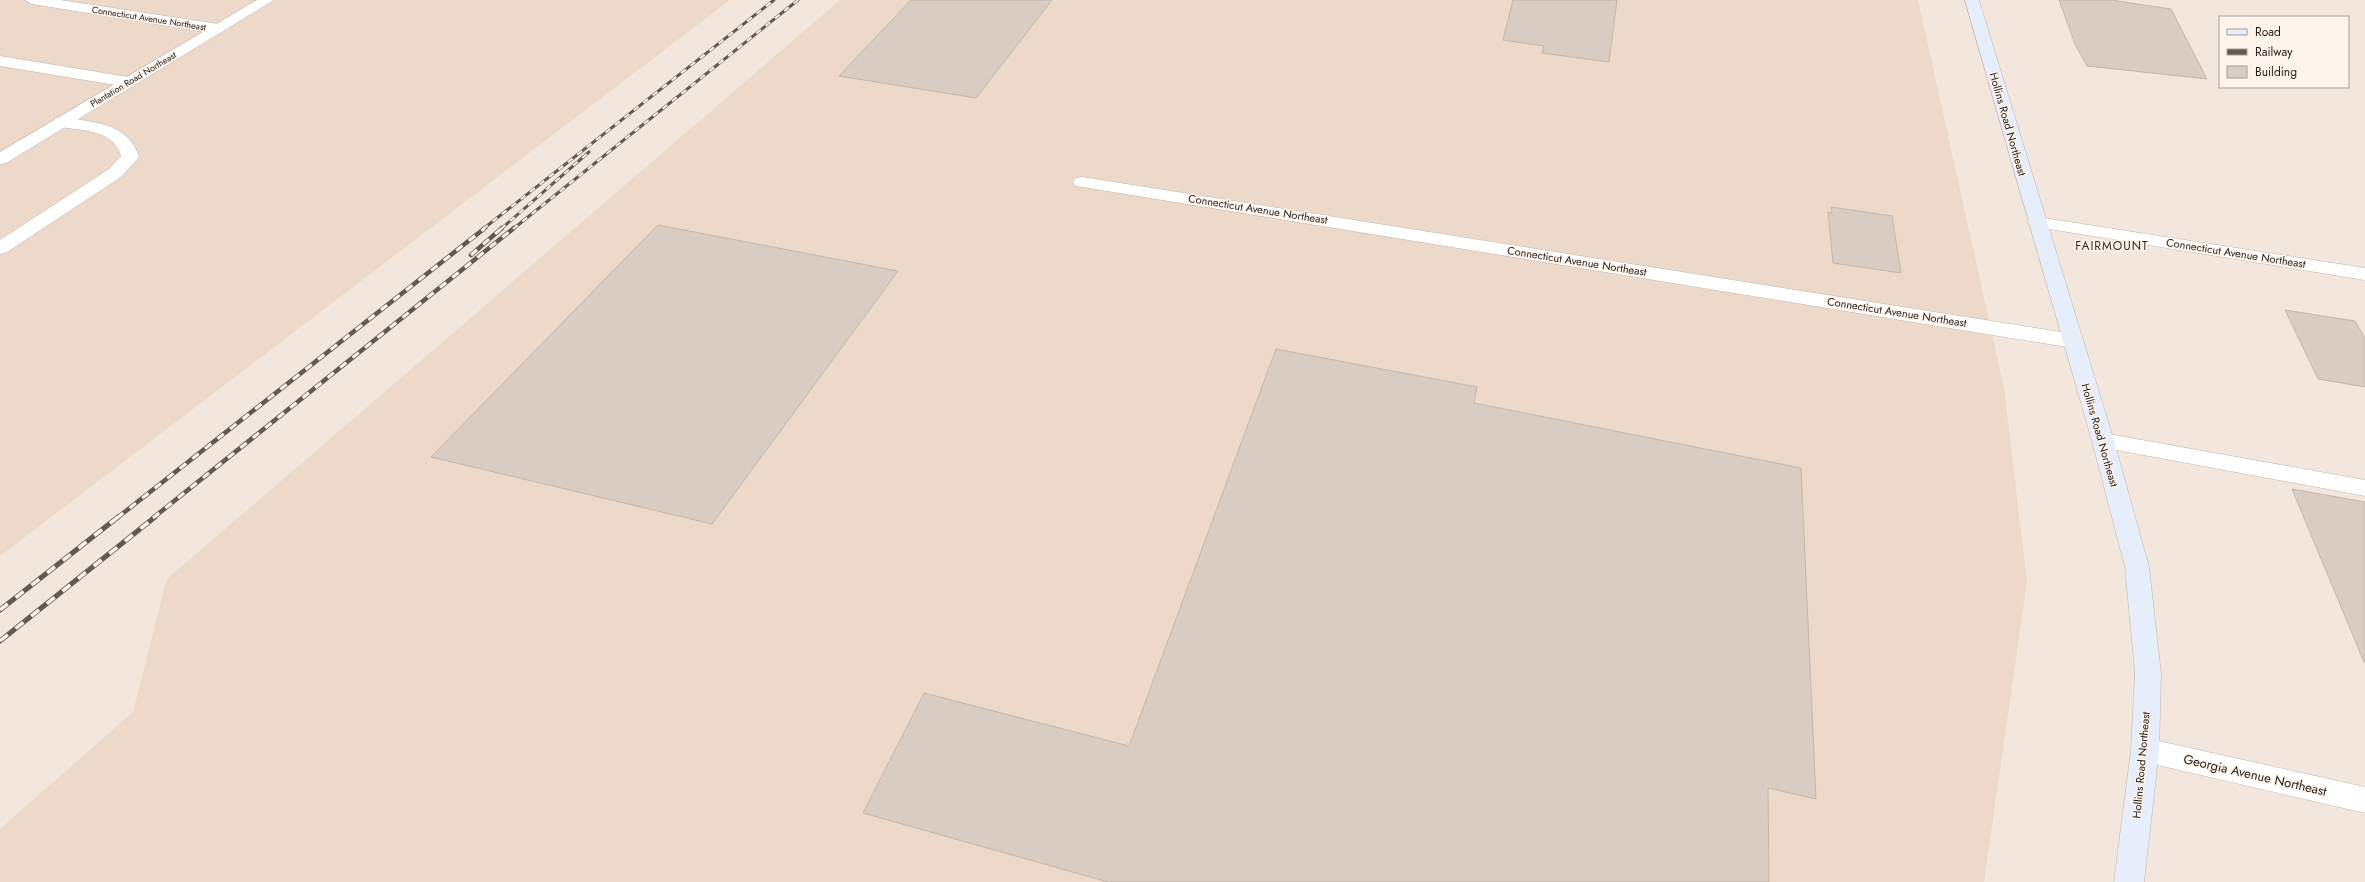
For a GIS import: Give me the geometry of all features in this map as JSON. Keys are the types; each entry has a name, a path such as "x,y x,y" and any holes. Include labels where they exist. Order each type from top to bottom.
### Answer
{"main road":[{"name":"Hollins Road Northeast","path":"1972,0 2103,441 2137,567 2148,673 2145,750 2129,882"}],"street":[{"name":"Connecticut Avenue Northeast","path":"32,0 218,29"},
{"name":"Plantation Road Northeast","path":"0,159 267,0"},
{"path":"0,60 128,82"},
{"path":"0,248 115,173 130,157 129,147 121,137 61,122"},
{"name":"Connecticut Avenue Northeast","path":"1082,182 2073,341"},
{"name":"Connecticut Avenue Northeast","path":"2037,222 2365,274"},
{"path":"2103,441 2365,488"},
{"name":"Georgia Avenue Northeast","path":"2145,750 2365,800"}],"shaded area":[{"path":"0,0 730,0 0,556"},
{"path":"840,0 1918,0 2004,388 2027,582 1984,882 0,882 0,829 133,712 167,579"}],"building":[{"path":"911,0 1052,0 976,98 839,76"},
{"path":"1513,0 1617,0 1609,62 1542,53 1544,46 1503,40"},
{"path":"2059,0 2111,0 2171,9 2207,79 2087,66 2075,44"},
{"path":"1831,207 1892,216 1901,273 1833,263 1828,212 1832,213"},
{"path":"658,225 898,271 712,524 431,457"},
{"path":"2285,310 2355,321 2365,338 2365,387 2318,379"},
{"path":"1276,349 1477,387 1474,403 1801,468 1816,799 1768,788 1769,882 1108,882 863,813 924,693 1129,746"},
{"path":"2292,489 2365,502 2365,662 2364,662"}],"railway":[{"path":"483,229 774,0"},
{"path":"513,229 798,0"},
{"path":"501,229 589,152"},
{"path":"117,518 485,228"},
{"path":"471,255 502,228"},
{"path":"153,518 514,228"},
{"path":"0,610 118,517"},
{"path":"0,641 155,517"}],"district":[{"name":"FAIRMOUNT","path":"2112,246"}]}
